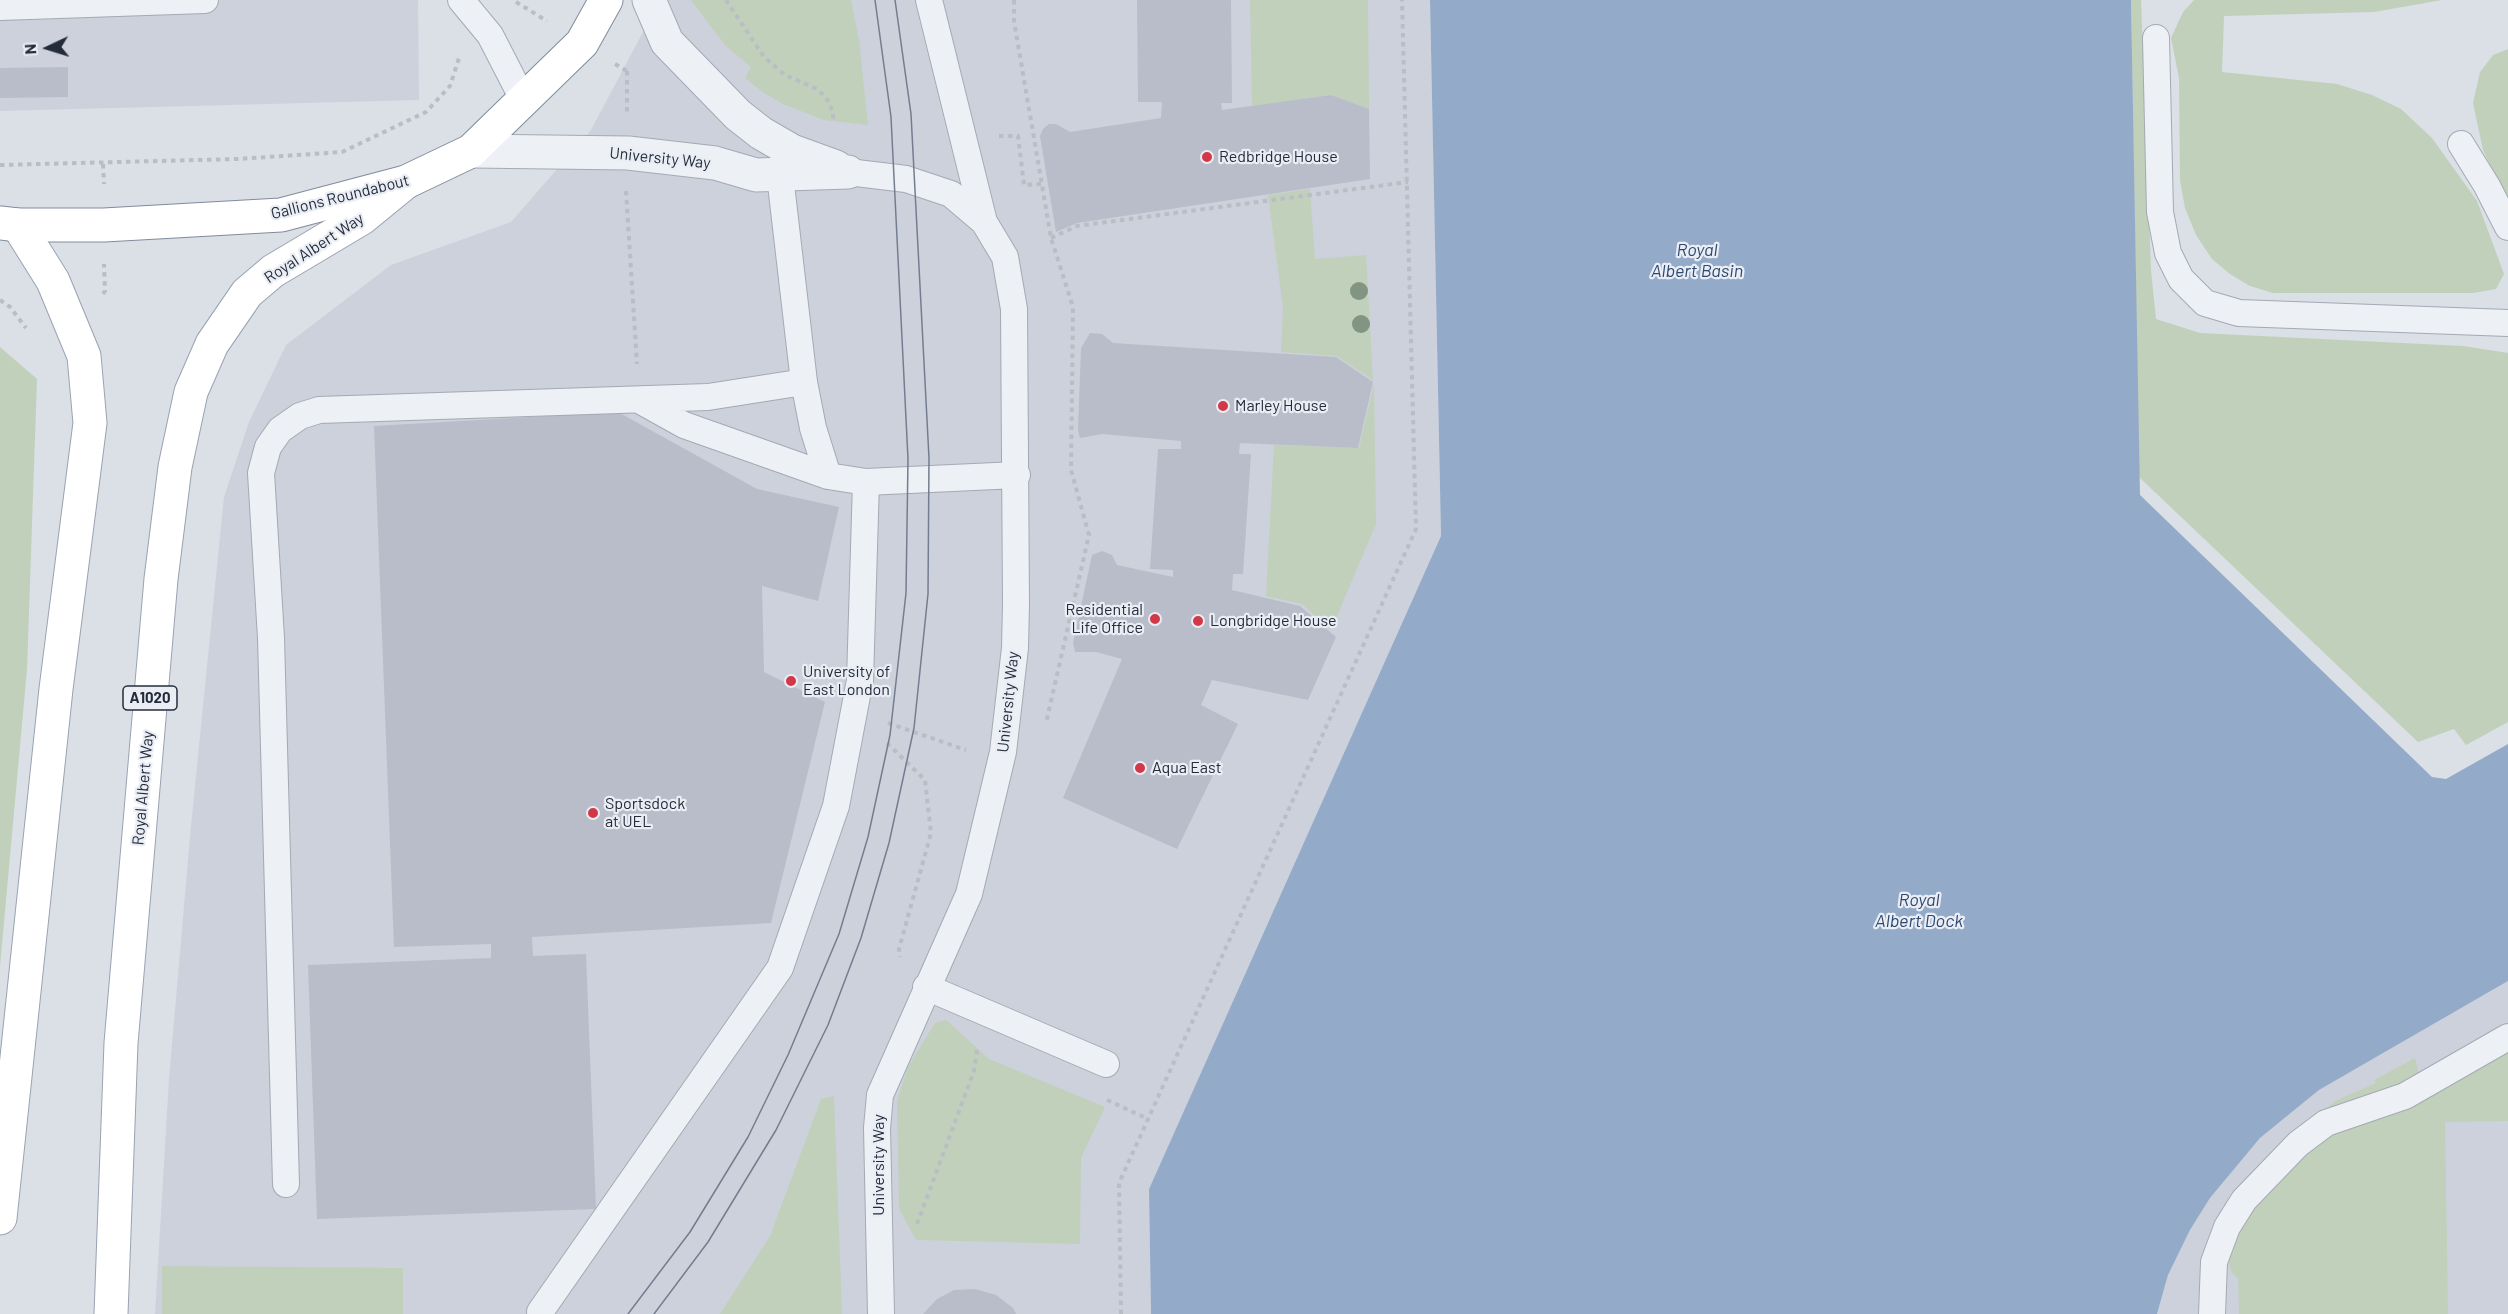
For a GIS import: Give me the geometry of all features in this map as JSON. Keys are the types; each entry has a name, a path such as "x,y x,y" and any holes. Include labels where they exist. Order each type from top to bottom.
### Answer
{"main road":[{"name":"Gallions Roundabout","path":"9,224 104,225 281,215 406,182 471,151 582,43 606,0"},
{"name":"Royal Albert Way","path":"111,1314 121,1042 159,603 175,467 191,392 212,344 247,293 273,271 362,218 406,182"},
{"path":"0,1218 56,689 90,423 84,356 53,281 9,224"}],"street":[{"name":"University Way","path":"649,0 667,42 738,115 761,133 792,151 848,172"},
{"name":"University Way","path":"471,151 628,153 704,162 756,175 848,172"}],"lane":[{"path":"0,7 205,0"},
{"path":"461,0 490,35 524,101"},
{"path":"929,0 984,222"},
{"path":"2156,38 2160,212 2168,253 2181,279 2205,303 2239,313 2508,322"},
{"path":"2461,144 2487,186 2508,227"},
{"name":"University Way","path":"848,172 906,179 951,194 984,222 1005,257 1014,309 1017,475 1015,648 1003,753 969,894 880,1095 877,1128 881,1314"},
{"path":"780,176 804,382 813,428 828,476"},
{"path":"286,1184 271,638 261,473 268,447 280,430 300,416 319,410 708,397 804,382"},
{"path":"639,399 684,425 828,476 866,482 1017,475"},
{"path":"540,1312 780,968 836,806 860,680 866,482"},
{"path":"926,987 1106,1064"},
{"path":"2212,1314 2214,1262 2227,1227 2244,1200 2298,1144 2326,1123 2405,1096 2508,1037"}],"path":[{"path":"516,0 538,16"},
{"path":"726,0 764,57 785,75 815,88 826,97 833,112 833,132"},
{"path":"1121,1314 1119,1183 1416,530 1402,0"},
{"path":"0,165 238,159 342,152 426,112 450,86 459,55"},
{"path":"627,71 627,118"},
{"path":"1019,146 1024,185 1041,184"},
{"path":"103,164 104,186"},
{"path":"1051,237 1077,226 1408,183"},
{"path":"626,188 639,399"},
{"path":"101,297 105,291 104,256"},
{"path":"0,300 10,308 28,330"},
{"path":"854,711 962,749"},
{"path":"854,711 925,780 932,833 899,949 900,959"},
{"path":"915,1228 974,1071 978,1043"}],"shaded area":[{"path":"0,0 418,0 419,100 0,111"},
{"name":"University of East London","path":"660,0 1430,0 1441,536 1149,1189 1151,1314 155,1314 169,1079 191,826 224,497 249,422 286,345 391,265 511,222 591,130"},
{"path":"2508,981 2508,1314 2157,1314 2168,1275 2190,1230 2210,1198 2260,1138 2319,1090"}],"green space":[{"path":"691,0 851,0 859,40 868,125 824,120 783,104 764,93 745,78 751,67 725,45"},
{"path":"1250,0 1368,0 1369,109 1331,95 1252,106"},
{"path":"2131,0 2141,0 2151,270 2156,319 2200,333 2463,346 2508,353 2508,722 2466,745 2454,729 2418,742 2139,477"},
{"path":"2194,0 2442,0 2374,12 2224,16 2222,72 2337,84 2372,95 2401,109 2432,138 2477,201 2504,274 2496,289 2473,293 2273,293 2250,286 2230,274 2212,259 2196,235 2185,208 2180,180 2179,78 2171,38 2183,12"},
{"path":"2508,49 2508,203 2483,150 2473,103 2480,72 2493,55"},
{"path":"1310,189 1315,259 1366,255 1373,380 1337,356 1281,352 1283,308 1268,195"},
{"path":"0,347 37,379 27,669 0,966"},
{"path":"1374,384 1376,524 1331,630 1302,604 1266,596 1274,445 1359,448"},
{"path":"946,1020 989,1059 1105,1107 1081,1158 1080,1244 916,1240 899,1209 897,1101 908,1067 935,1023"},
{"path":"2508,1048 2508,1121 2445,1122 2448,1314 2239,1314 2238,1278 2232,1273 2229,1263 2230,1251 2236,1233 2252,1207 2277,1179 2326,1135"},
{"path":"2415,1058 2420,1078 2312,1120 2337,1100 2376,1083 2374,1080"},
{"path":"834,1096 842,1314 720,1314 770,1236 821,1099"},
{"path":"162,1266 403,1268 403,1314 162,1314"}],"water":[{"name":"Royal Albert Dock","path":"1430,0 2131,0 2140,495 2432,777 2446,779 2508,744 2508,981 2319,1090 2260,1138 2210,1198 2190,1230 2168,1275 2157,1314 1151,1314 1149,1189 1441,536"}],"building":[{"name":"Redbridge House","path":"1137,0 1231,0 1232,103 1221,103 1222,110 1331,95 1369,109 1370,179 1077,223 1056,232 1040,136 1043,129 1049,124 1056,124 1070,132 1161,118 1162,102 1138,102"},
{"path":"68,67 68,97 0,98 0,68"},
{"path":"1090,333 1102,334 1113,343 1336,357 1373,382 1358,448 1240,443 1239,454 1251,454 1243,574 1233,574 1232,590 1300,606 1336,637 1308,700 1212,680 1201,705 1238,724 1177,849 1063,798 1122,659 1096,652 1075,652 1073,643 1092,555 1102,551 1112,555 1117,565 1173,577 1173,570 1150,569 1158,449 1181,449 1181,441 1102,434 1080,438 1078,430 1081,348"},
{"name":"Sportsdock at UEL","path":"618,412 757,489 839,507 818,601 762,586 764,672 825,702 771,923 532,937 533,956 586,954 596,1209 317,1219 308,965 491,958 491,944 394,947 374,426"},
{"path":"975,1289 996,1295 1013,1308 1016,1314 923,1314 937,1299 954,1290"}],"tram line":[{"path":"628,1314 690,1232 748,1137 788,1055 839,934 868,837 890,735 906,593 908,459 891,117 875,0"},
{"path":"654,1314 708,1242 776,1130 828,1025 861,938 889,843 914,728 928,594 929,458 911,114 895,0"}],"place":[{"name":"Redbridge House","path":"1207,157"},
{"name":"Marley House","path":"1223,406"},
{"name":"Residential Life Office","path":"1155,619"},
{"name":"Longbridge House","path":"1198,621"},
{"name":"University of East London","path":"791,681"},
{"name":"Aqua East","path":"1140,768"},
{"name":"Sportsdock at UEL","path":"593,813"}],"water label":[{"name":"Royal Albert Basin","path":"1697,260"}]}
